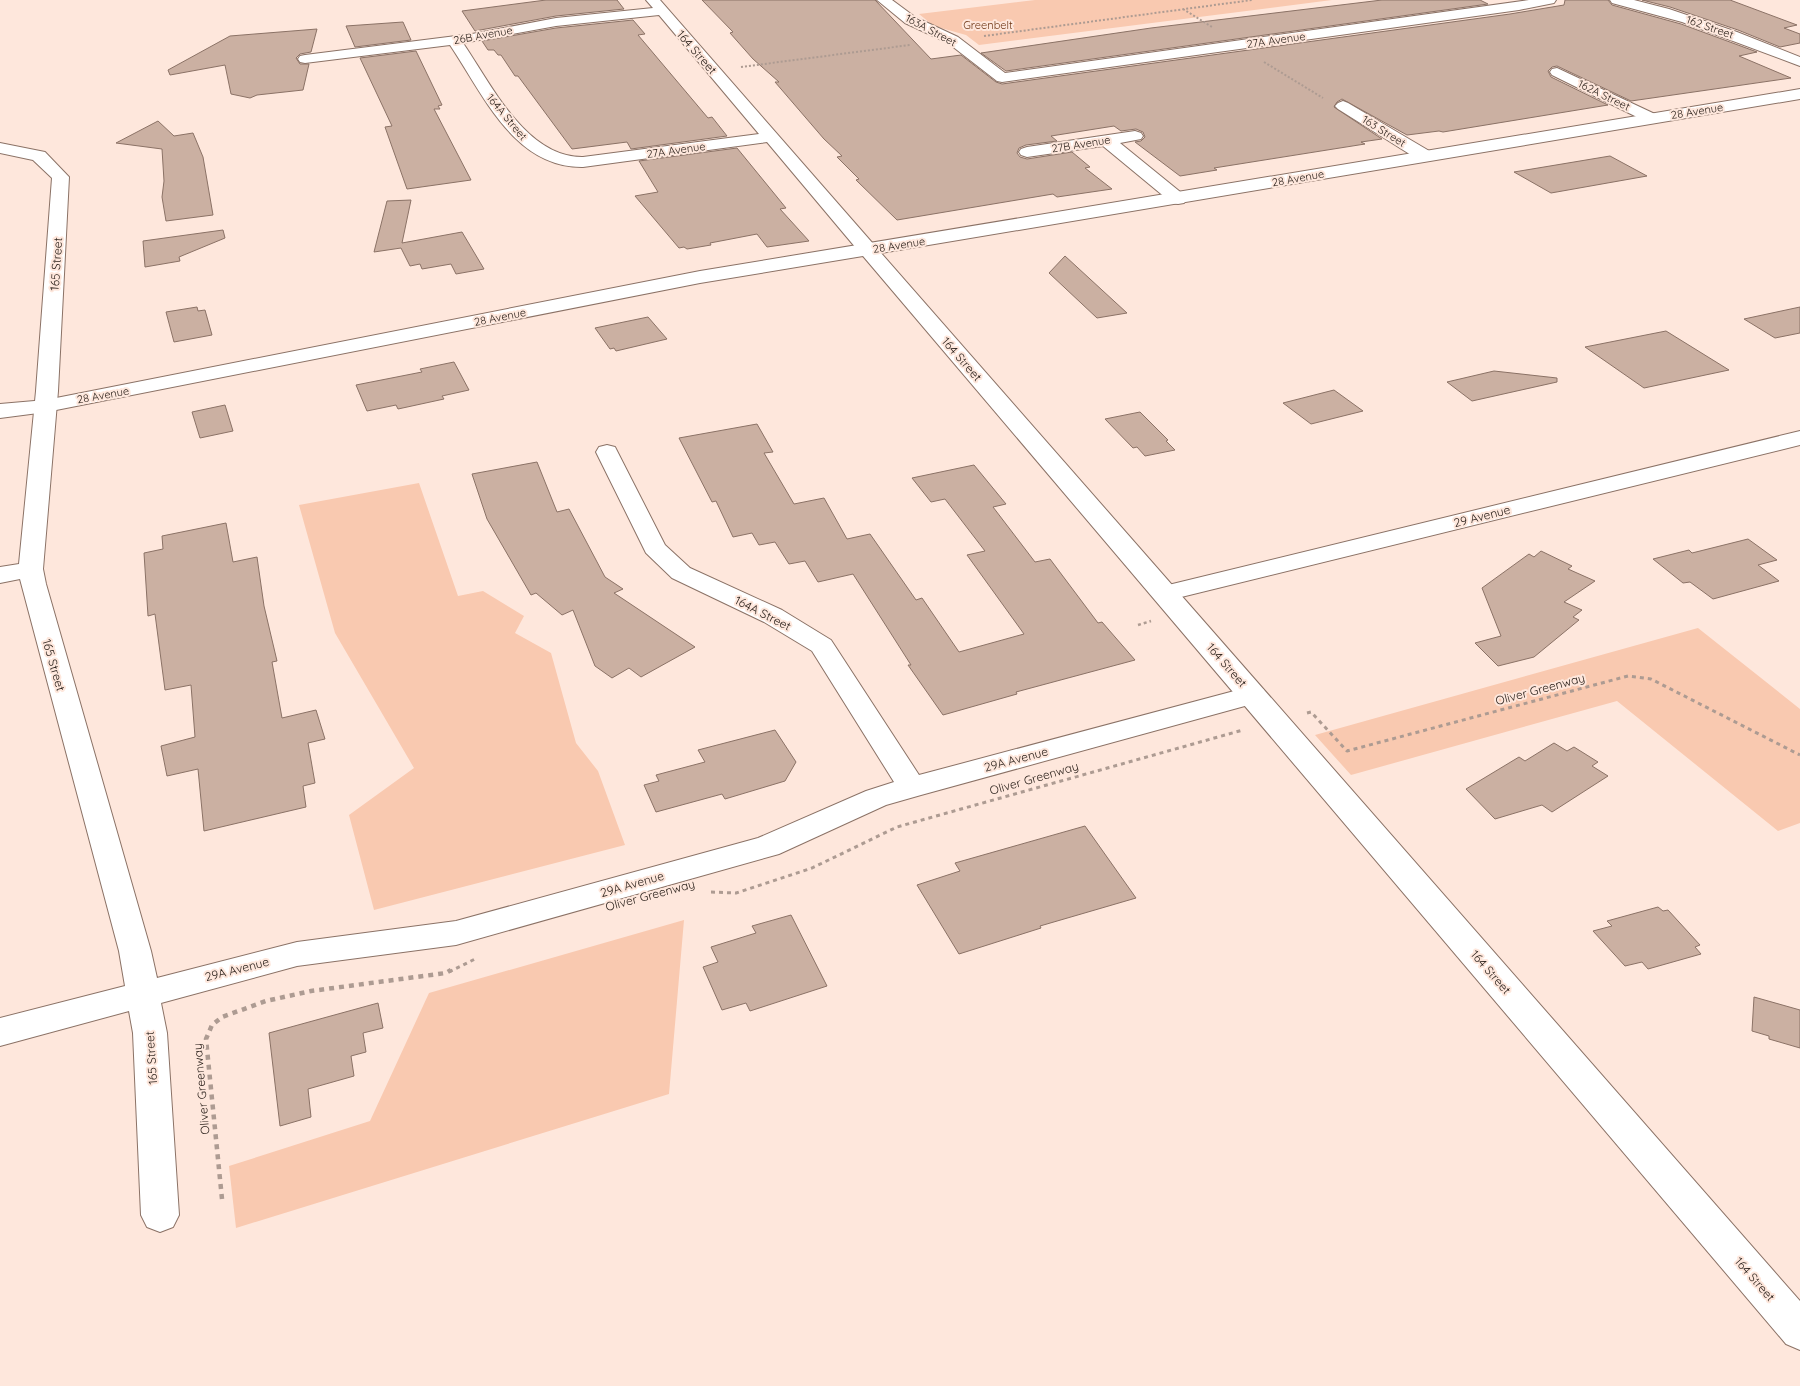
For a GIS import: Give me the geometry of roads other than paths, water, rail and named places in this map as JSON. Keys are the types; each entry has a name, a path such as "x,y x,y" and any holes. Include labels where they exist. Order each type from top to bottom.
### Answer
{"street":[{"name":"163A Street","path":"884,0 910,20 953,40 1002,78"},
{"name":"27A Avenue","path":"1002,78 1520,6 1549,0"},
{"name":"162 Street","path":"1617,0 1681,17 1748,40 1800,62"},
{"name":"26B Avenue","path":"305,59 454,41 657,5"},
{"name":"164 Street","path":"657,5 1800,1331"},
{"name":"164A Street","path":"454,41 488,94 526,141 561,161 583,162"},
{"name":"162A Street","path":"1557,72 1651,118"},
{"name":"28 Avenue","path":"0,411 46,406 700,277 1178,199 1800,94"},
{"name":"163 Street","path":"1343,106 1425,156"},
{"name":"27B Avenue","path":"1027,152 1135,136"},
{"name":"27A Avenue","path":"583,162 770,137"},
{"path":"1106,140 1178,199"},
{"name":"165 Street","path":"0,148 39,156 61,177 46,406 31,569 34,594 135,951 144,993 151,1043 160,1215"},
{"name":"29 Avenue","path":"1165,593 1800,438"},
{"name":"164A Street","path":"607,452 655,548 681,573 773,616 822,646 912,787"},
{"path":"0,575 31,569"},
{"name":"29A Avenue","path":"0,1032 297,954 456,933 768,846 876,798 912,787 1252,695"}],"park label":[{"name":"Greenbelt","path":"988,25"}]}
